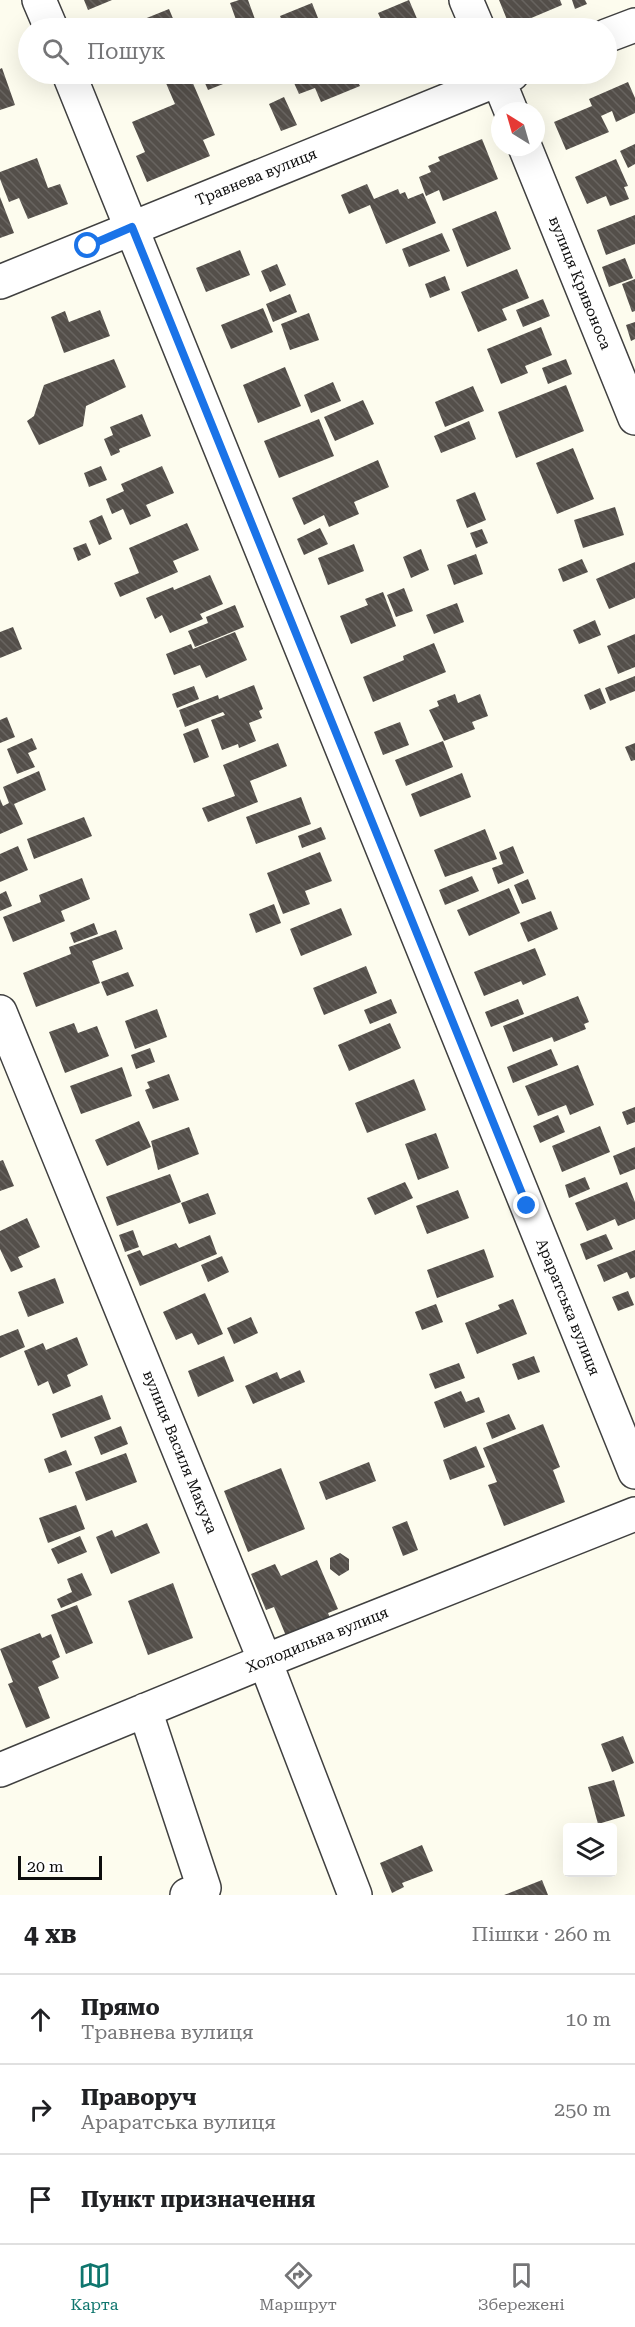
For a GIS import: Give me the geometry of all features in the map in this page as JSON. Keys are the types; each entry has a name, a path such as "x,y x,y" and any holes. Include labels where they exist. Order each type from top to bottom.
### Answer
{"street":[{"path":"39,0 47,18"},
{"path":"466,0 474,18"},
{"path":"617,32 635,25"},
{"name":"Араратська вулиця","path":"73,84 635,1473"},
{"name":"Травнева вулиця","path":"0,282 480,84"},
{"path":"504,84 509,102"},
{"name":"вулиця Кривоноса","path":"529,156 635,418"},
{"name":"вулиця Василя Макуха","path":"0,1012 265,1660 355,1895"},
{"name":"Холодильна вулиця","path":"0,1770 265,1660 635,1514"},
{"path":"145,1710 204,1888 187,1895"}],"building":[{"path":"84,0 112,0 88,10"},
{"path":"248,0 255,18 235,18 230,3"},
{"path":"409,0 417,18 380,18 378,13"},
{"path":"499,0 560,0 562,5 531,18 506,18"},
{"path":"572,0 585,0 587,4 575,9"},
{"path":"312,3 318,18 281,18 280,16"},
{"path":"169,9 173,18 147,18"},
{"path":"2,68 15,105 0,110 0,69"},
{"path":"628,82 635,98 635,113 616,122 612,111 601,116 609,132 566,150 554,122 592,106 589,99"},
{"path":"166,84 193,84 215,135 203,140 210,156 147,182 136,156 145,152 132,122 175,104"},
{"path":"205,84 223,84 208,90"},
{"path":"294,84 359,84 360,86 321,102 315,88 299,94"},
{"path":"284,97 297,125 281,131 269,104"},
{"path":"482,139 498,179 443,201 439,190 426,196 419,177 431,172 428,166 440,161 438,157"},
{"path":"635,144 635,164 628,168 620,151"},
{"path":"37,158 48,188 60,184 68,204 28,219 19,198 9,202 0,179 0,172"},
{"path":"616,159 628,186 624,187 629,199 610,206 606,196 587,204 575,177"},
{"path":"367,184 374,199 398,189 400,194 405,192 408,199 423,193 436,223 386,244 370,205 349,214 341,195"},
{"path":"0,197 14,233 0,238"},
{"path":"496,211 511,249 467,267 452,229"},
{"path":"635,215 635,244 606,255 597,230"},
{"path":"442,233 450,251 409,267 402,249"},
{"path":"240,250 250,275 206,292 196,268"},
{"path":"625,258 633,278 609,287 602,267"},
{"path":"277,264 286,285 270,292 261,271"},
{"path":"517,269 529,298 502,309 507,320 478,332 461,292"},
{"path":"445,276 450,290 430,298 425,284"},
{"path":"635,279 635,311 632,312 622,284"},
{"path":"290,294 297,312 273,322 266,304"},
{"path":"543,299 550,316 523,327 516,310"},
{"path":"263,308 273,332 231,349 221,325"},
{"path":"100,310 110,336 64,353 51,317 65,311 69,322"},
{"path":"309,313 319,340 290,350 281,324"},
{"path":"635,322 635,339 631,341 626,325"},
{"path":"541,327 552,355 525,366 528,373 501,384 487,349"},
{"path":"114,359 126,387 86,406 83,426 39,445 27,421 34,416 44,385"},
{"path":"566,359 572,374 548,384 542,368"},
{"path":"285,367 301,406 258,423 243,385"},
{"path":"333,382 341,401 311,413 304,395"},
{"path":"566,385 584,431 516,458 498,412"},
{"path":"473,386 484,411 445,427 435,402"},
{"path":"363,400 374,424 335,441 324,417"},
{"path":"142,414 151,436 119,449 120,452 111,456 104,439 113,435 110,427"},
{"path":"319,419 334,456 279,478 264,441"},
{"path":"469,421 476,439 441,453 434,436"},
{"path":"573,448 594,499 557,514 536,463"},
{"path":"378,460 389,487 354,502 359,514 329,527 324,515 304,525 292,498"},
{"path":"101,466 107,480 89,487 84,473"},
{"path":"162,466 174,493 146,505 151,516 130,525 123,509 112,514 106,499 124,491 121,484"},
{"path":"475,492 486,520 467,528 456,500"},
{"path":"615,507 624,535 583,548 574,520"},
{"path":"102,515 112,539 99,545 89,521"},
{"path":"187,523 199,550 173,561 178,572 120,597 114,583 139,573 129,548"},
{"path":"320,528 328,544 304,555 297,539"},
{"path":"482,529 488,543 476,548 470,533"},
{"path":"86,543 91,555 78,561 73,548"},
{"path":"354,544 364,571 328,585 318,558"},
{"path":"421,549 429,570 411,578 403,557"},
{"path":"476,554 483,574 454,585 447,565"},
{"path":"582,559 588,572 563,582 558,569"},
{"path":"635,562 635,598 609,609 596,579"},
{"path":"210,575 223,604 200,614 203,619 170,633 162,615 155,619 146,598 173,587 174,590"},
{"path":"404,588 413,611 396,617 387,595"},
{"path":"383,592 396,626 351,644 340,616 368,605 365,599"},
{"path":"457,603 464,622 434,634 426,615"},
{"path":"235,605 244,627 195,647 188,631 208,623 206,617"},
{"path":"595,620 601,635 579,644 573,630"},
{"path":"13,627 22,649 0,658 0,632"},
{"path":"235,632 247,660 206,678 200,665 174,675 166,654 191,644 193,649"},
{"path":"635,634 635,667 618,674 607,646"},
{"path":"434,643 446,672 373,702 363,677 404,660 403,656"},
{"path":"635,676 635,691 610,701 605,688"},
{"path":"254,685 263,709 259,711 262,718 249,723 256,741 239,748 238,744 222,750 211,720 225,715 223,712 185,727 179,710 218,695 219,699"},
{"path":"194,686 199,699 177,708 172,694"},
{"path":"600,688 606,703 590,710 584,695"},
{"path":"455,694 458,703 480,694 488,716 472,722 475,729 444,741 429,710 439,706 437,701"},
{"path":"7,717 15,737 0,743 0,720"},
{"path":"400,722 409,745 383,755 374,732"},
{"path":"198,728 209,757 194,763 183,734"},
{"path":"32,738 37,749 28,753 35,767 17,774 7,749"},
{"path":"443,741 453,767 406,786 395,760"},
{"path":"278,743 287,766 250,781 258,802 208,822 202,808 235,796 223,765"},
{"path":"635,743 635,760 631,761 625,747"},
{"path":"39,771 46,790 14,804 23,824 0,834 0,799 3,806 9,803 3,787"},
{"path":"462,773 471,797 420,817 411,794"},
{"path":"301,797 311,824 256,844 246,817"},
{"path":"84,817 92,836 34,859 27,839"},
{"path":"321,827 326,839 302,848 298,836"},
{"path":"485,829 497,859 445,877 434,850"},
{"path":"18,846 28,870 0,882 0,854"},
{"path":"513,846 524,873 498,884 492,868 503,864 499,852"},
{"path":"320,852 332,881 305,891 310,904 283,914 267,873"},
{"path":"472,876 479,891 445,905 439,890"},
{"path":"82,878 90,899 61,911 65,921 13,942 3,917 41,902 39,895"},
{"path":"528,879 536,899 522,904 514,885"},
{"path":"509,888 520,913 469,936 457,910"},
{"path":"6,891 12,906 0,911 0,894"},
{"path":"274,904 281,923 256,933 249,914"},
{"path":"341,908 352,935 301,956 290,929"},
{"path":"551,911 558,929 528,942 520,923"},
{"path":"94,923 98,934 74,943 70,933"},
{"path":"116,930 123,949 92,961 100,983 36,1007 23,973 71,954 69,947"},
{"path":"535,948 546,975 523,985 521,981 484,996 474,972"},
{"path":"366,966 377,993 324,1015 313,988"},
{"path":"128,972 134,986 107,996 101,982"},
{"path":"578,996 589,1022 584,1024 586,1029 554,1042 552,1037 513,1052 503,1026"},
{"path":"391,999 397,1013 370,1024 364,1010"},
{"path":"518,999 524,1014 491,1027 485,1012"},
{"path":"157,1009 167,1037 135,1049 125,1021"},
{"path":"74,1023 78,1033 97,1026 109,1056 65,1073 49,1032"},
{"path":"390,1023 401,1048 349,1071 338,1045"},
{"path":"150,1048 155,1062 136,1069 131,1055"},
{"path":"551,1049 558,1065 513,1083 507,1067"},
{"path":"578,1065 594,1105 570,1115 566,1105 538,1116 525,1086"},
{"path":"122,1067 132,1096 81,1114 70,1086"},
{"path":"169,1074 179,1100 153,1109 145,1090 150,1088 147,1082"},
{"path":"414,1079 426,1110 367,1133 355,1103"},
{"path":"635,1107 635,1122 627,1125 622,1112"},
{"path":"558,1115 565,1132 540,1143 533,1126"},
{"path":"139,1121 151,1147 107,1166 95,1140"},
{"path":"600,1126 610,1152 562,1172 552,1146"},
{"path":"189,1127 199,1154 158,1170 151,1141"},
{"path":"436,1133 449,1168 418,1180 405,1144"},
{"path":"635,1147 635,1169 620,1175 613,1156"},
{"path":"3,1160 14,1186 0,1191 0,1161"},
{"path":"170,1174 181,1202 117,1226 106,1197"},
{"path":"585,1177 590,1189 569,1198 565,1185"},
{"path":"405,1182 413,1198 375,1215 367,1198"},
{"path":"627,1182 635,1202 635,1219 618,1226 615,1219 587,1231 575,1203"},
{"path":"458,1190 469,1218 427,1234 416,1206"},
{"path":"208,1193 216,1214 189,1224 181,1203"},
{"path":"27,1218 40,1247 18,1257 23,1267 11,1272 0,1249 0,1231"},
{"path":"133,1230 139,1247 125,1252 119,1235"},
{"path":"606,1234 613,1249 586,1260 580,1244"},
{"path":"210,1235 217,1254 140,1286 127,1255 140,1250 143,1256 176,1243 179,1248"},
{"path":"484,1249 494,1277 437,1298 427,1270"},
{"path":"635,1250 635,1277 630,1279 627,1272 604,1282 597,1265"},
{"path":"222,1256 229,1272 208,1282 201,1265"},
{"path":"55,1278 64,1303 28,1317 18,1292"},
{"path":"628,1291 634,1305 618,1311 612,1297"},
{"path":"205,1293 223,1334 198,1345 192,1333 176,1340 163,1312"},
{"path":"513,1299 527,1334 477,1354 465,1323 500,1309 498,1305"},
{"path":"436,1304 443,1322 422,1330 415,1312"},
{"path":"251,1317 258,1333 234,1344 227,1328"},
{"path":"18,1329 25,1347 0,1358 0,1336"},
{"path":"77,1337 88,1365 67,1375 71,1386 53,1394 48,1381 38,1386 24,1351 43,1343 46,1350"},
{"path":"224,1356 234,1381 198,1397 188,1371"},
{"path":"534,1356 540,1372 518,1380 512,1364"},
{"path":"459,1363 465,1378 435,1389 429,1374"},
{"path":"300,1370 305,1382 253,1404 245,1386 277,1372 280,1379"},
{"path":"461,1391 466,1402 479,1397 485,1412 444,1428 434,1402"},
{"path":"102,1395 111,1419 61,1438 52,1414"},
{"path":"509,1414 516,1429 492,1439 486,1423"},
{"path":"543,1424 560,1467 553,1470 565,1502 504,1526 488,1485 497,1482 483,1448"},
{"path":"121,1426 128,1444 101,1455 94,1437"},
{"path":"476,1446 485,1467 450,1480 443,1460"},
{"path":"66,1450 72,1465 49,1473 44,1459"},
{"path":"126,1453 137,1482 86,1501 75,1472"},
{"path":"369,1462 376,1481 326,1500 319,1482"},
{"path":"281,1468 305,1529 248,1552 224,1491"},
{"path":"76,1505 85,1529 48,1543 39,1518"},
{"path":"407,1521 418,1550 403,1556 392,1527"},
{"path":"147,1523 160,1553 111,1574 96,1537 112,1530 115,1537"},
{"path":"80,1536 87,1552 58,1564 51,1549"},
{"path":"340,1553 349,1559 349,1570 339,1576 330,1569 330,1558"},
{"path":"317,1560 338,1609 328,1613 333,1625 289,1643 274,1607 266,1610 251,1574 275,1564 281,1576"},
{"path":"82,1573 92,1595 61,1608 57,1599 72,1592 67,1579"},
{"path":"173,1583 193,1638 148,1655 128,1601"},
{"path":"77,1605 93,1643 66,1654 51,1615"},
{"path":"40,1633 42,1638 51,1634 60,1657 52,1661 59,1678 38,1687 50,1718 26,1728 8,1684 13,1682 0,1649"},
{"path":"623,1736 634,1763 612,1772 601,1744"},
{"path":"614,1780 625,1816 598,1823 588,1787"},
{"path":"422,1845 433,1871 402,1883 404,1887 392,1893 380,1863"},
{"path":"542,1880 548,1895 504,1895"}],"route":[{"path":"88,246 132,227 527,1206"}]}
